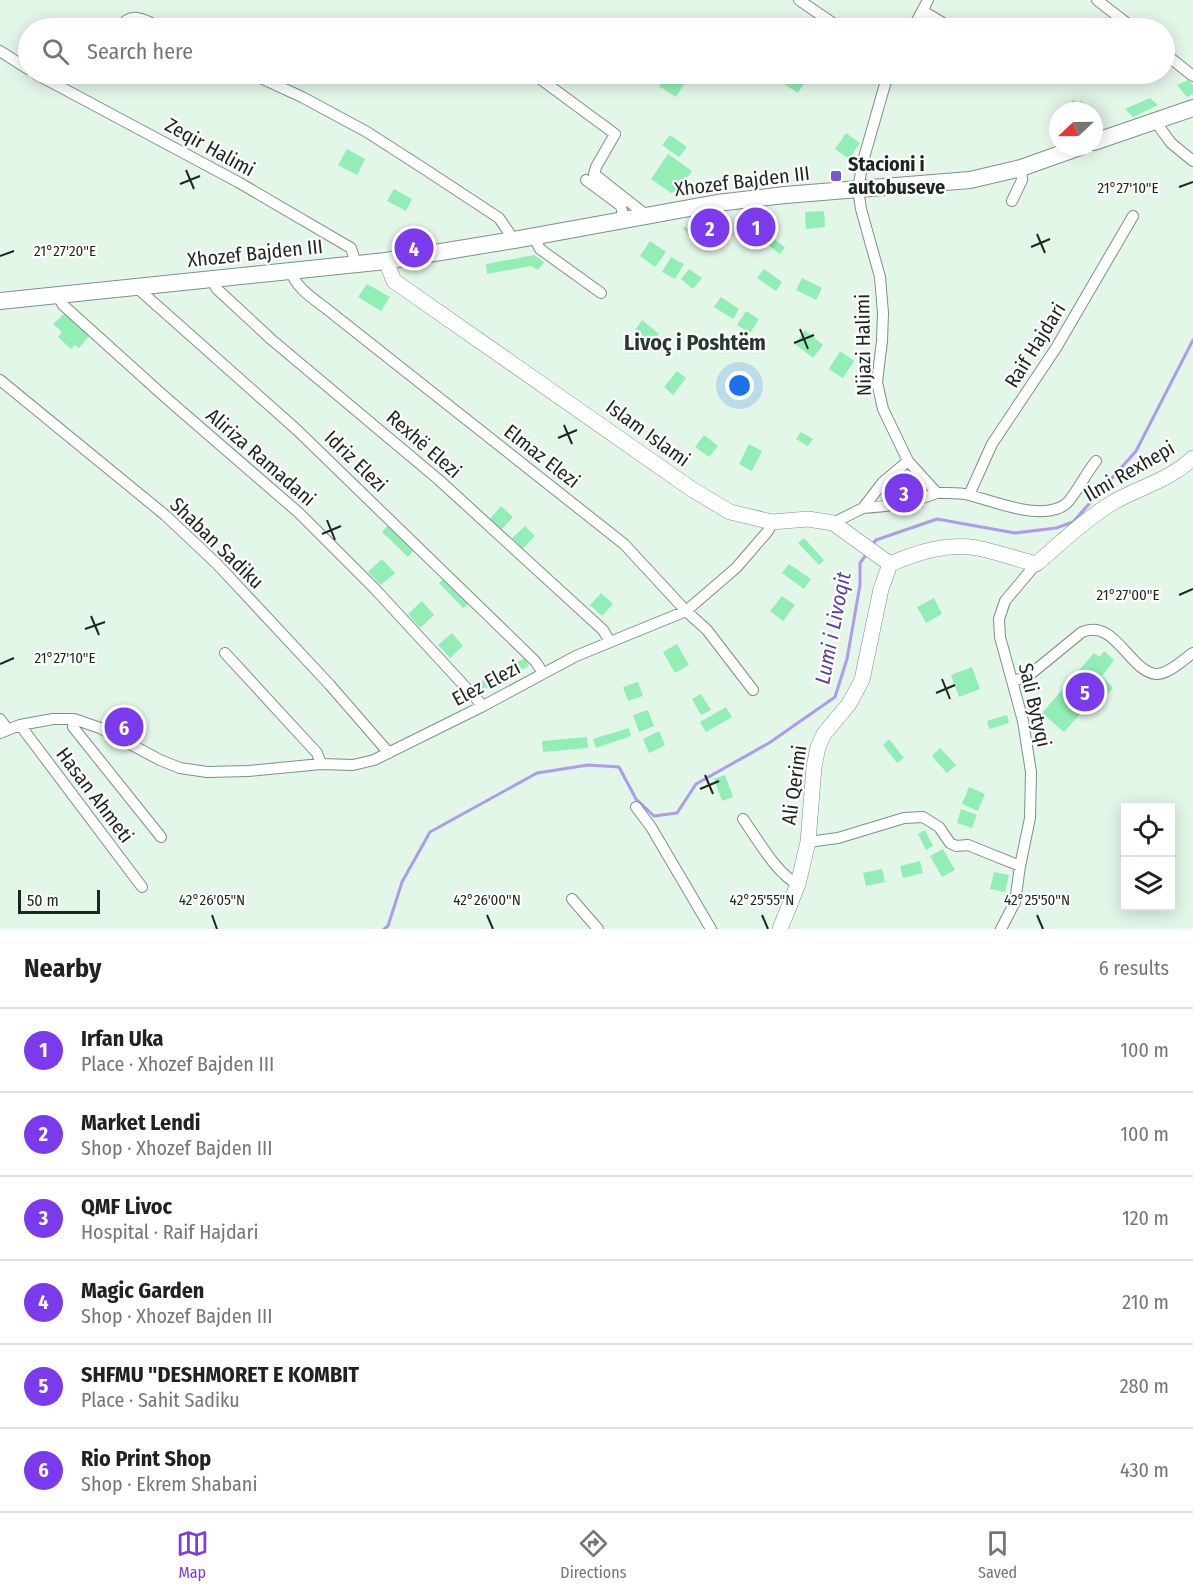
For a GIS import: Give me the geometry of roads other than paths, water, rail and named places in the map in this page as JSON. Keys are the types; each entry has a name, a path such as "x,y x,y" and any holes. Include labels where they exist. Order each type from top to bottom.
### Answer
{"main road":[{"path":"1103,139 1193,108"},
{"name":"Xhozef Bajden III","path":"0,301 386,261 728,202 970,180 1021,168 1055,156"}],"street":[{"path":"799,0 825,18"},
{"path":"919,18 928,0"},
{"path":"1097,0 1120,18"},
{"path":"923,11 935,18"},
{"path":"0,51 18,63"},
{"path":"1175,62 1193,76"},
{"name":"Zeqir Halimi","path":"55,84 237,182 351,248 356,264"},
{"path":"274,84 367,132 426,170 499,218 514,240"},
{"path":"547,84 615,134 596,166 594,174 646,215"},
{"path":"858,189 863,161 885,84"},
{"path":"1155,121 1171,142 1193,161"},
{"path":"1012,201 1022,180 1021,168"},
{"path":"586,180 621,206 624,220"},
{"name":"Nijazi Halimi","path":"858,189 861,209 880,277 883,313 877,382 883,409 908,461"},
{"name":"Raif Hajdari","path":"969,495 993,444 1056,348 1133,216"},
{"path":"534,237 540,249 601,293"},
{"name":"Islam Islami","path":"386,261 394,280 690,488 730,512 772,522 808,519 833,523"},
{"name":"Elmaz Elezi","path":"291,271 293,279 299,286 333,315 624,544 686,611 707,630 753,690"},
{"name":"Rexhë Elezi","path":"211,278 218,289 272,340 448,488 603,630 610,642"},
{"name":"Idriz Elezi","path":"135,286 297,430 534,661 543,673"},
{"name":"Aliriza Ramadani","path":"57,295 63,305 165,397 299,513 375,589 483,706"},
{"name":"Shaban Sadiku","path":"0,380 165,515 217,564 390,753"},
{"name":"Ilmi Rexhepi","path":"1036,564 1093,515 1116,501 1160,482 1193,458"},
{"path":"863,508 883,482 908,461 937,493"},
{"path":"1036,564 978,548 953,546 886,561 833,523 863,508 884,507 937,493 969,495 1005,506 1043,511 1060,507 1068,502 1096,461"},
{"name":"Elez Elezi","path":"74,719 100,728 180,768 207,772 248,771 321,764 353,765 390,753 576,656 686,611 735,568 768,531 772,522"},
{"name":"Ali Qerimi","path":"780,929 798,884 808,842 813,777 818,747 830,726 849,704 862,680 886,561"},
{"name":"Sali Bytyqi","path":"1001,929 1015,902 1030,818 1031,772 1023,721 1000,637 999,619 1005,600 1036,564"},
{"path":"1013,681 1027,677 1082,632 1092,628 1102,630 1146,670 1156,674 1166,671 1193,653"},
{"path":"225,653 317,753 321,764"},
{"path":"0,719 4,732 20,725 52,718 74,719 73,727 161,837"},
{"name":"Hasan Ahmeti","path":"20,725 142,887"},
{"path":"636,807 651,827 711,929"},
{"path":"808,842 838,838 904,818 923,817 939,827 950,843 956,846 968,845 1020,866"},
{"name":"Ali Qerimi","path":"743,819 782,873 798,884"},
{"path":"572,899 598,929"}],"waterway":[{"name":"Lumi i Livoqit","path":"873,544 876,540 937,519 1015,533 1056,528 1073,522 1136,451 1193,340"},
{"name":"Lumi i Livoqit","path":"384,929 388,926 402,882 430,832 537,773 588,765 619,767 636,799 654,816 677,813 696,784 769,743 835,697 847,659 860,585 860,563 868,552"}],"place":[{"name":"Stacioni i autobuseve","path":"836,176"},
{"name":"Irfan Uka","path":"756,227"},
{"name":"Market Lendi","path":"710,228"},
{"name":"Magic Garden","path":"414,248"},
{"name":"QMF Livoc","path":"904,493"},
{"name":"SHFMU \"DESHMORET E KOMBIT","path":"1085,692"},
{"name":"Rio Print Shop","path":"124,727"}],"district":[{"name":"Livoç i Poshtëm","path":"695,342"}]}
